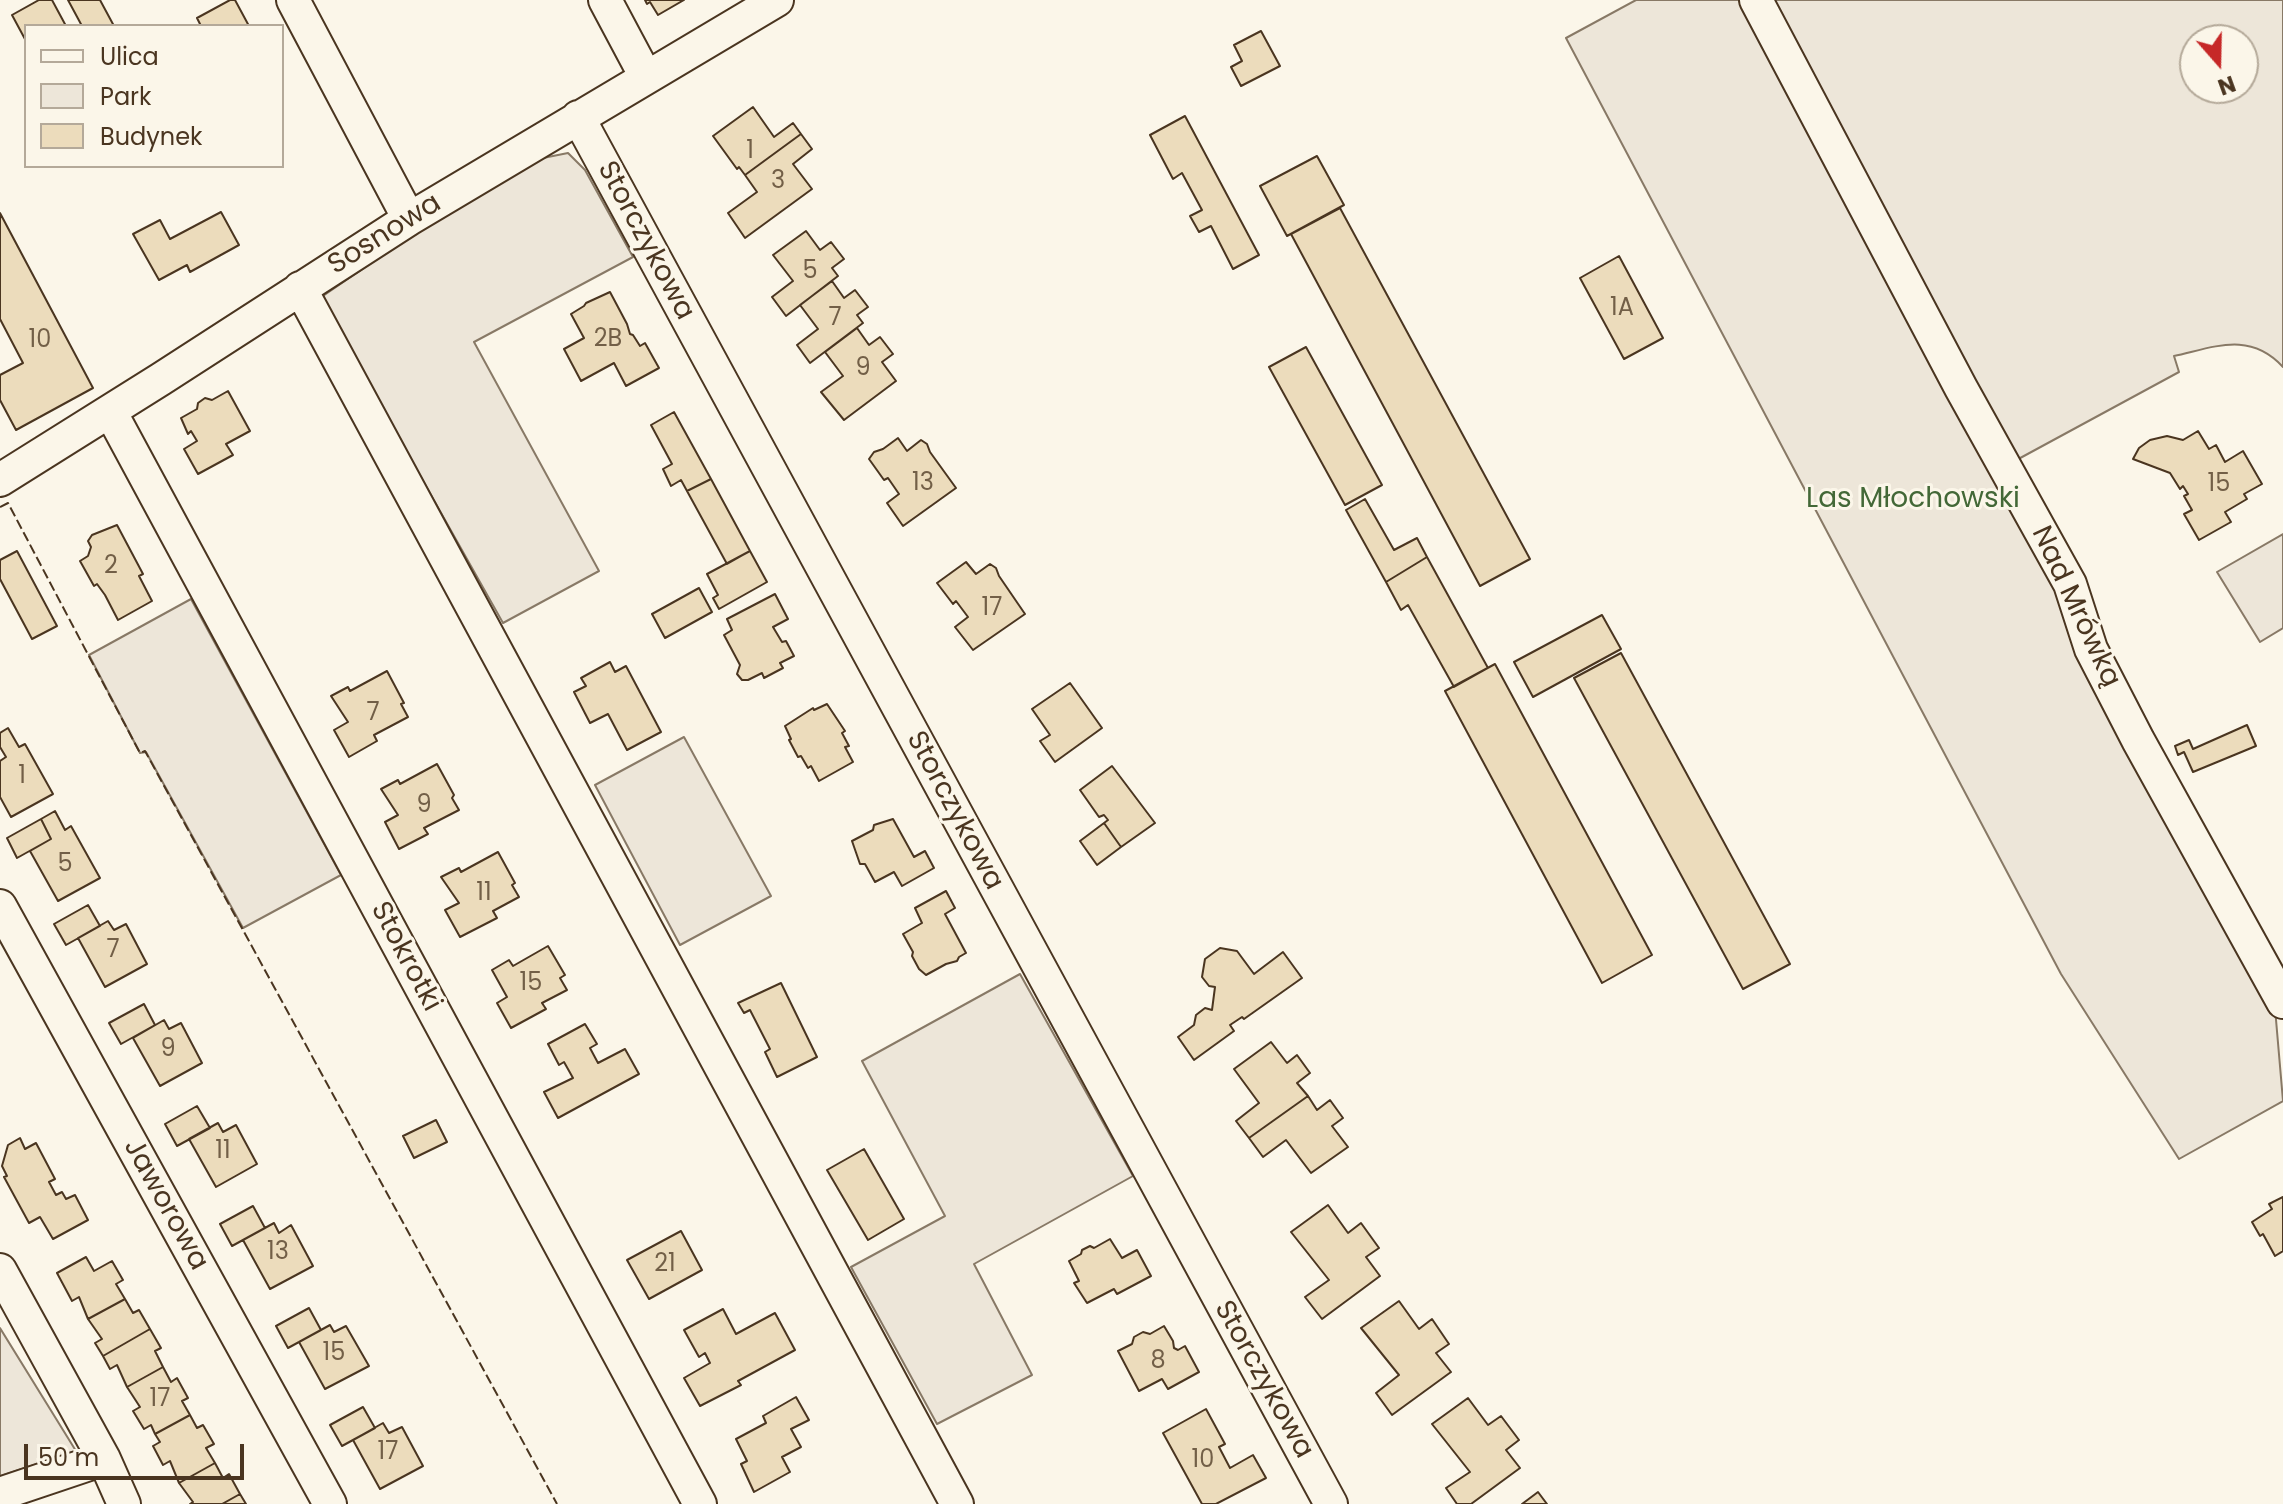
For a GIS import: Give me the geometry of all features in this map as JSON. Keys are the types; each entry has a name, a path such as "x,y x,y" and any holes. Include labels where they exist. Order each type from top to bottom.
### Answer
{"street":[{"path":"293,0 409,219"},
{"path":"605,0 646,77"},
{"name":"Sosnowa","path":"0,480 409,219 777,0"},
{"name":"Nad Mrówką","path":"1756,0 1954,374 2070,584 2091,649 2138,740 2283,1002"},
{"name":"Storczykowa","path":"578,117 1331,1504"},
{"path":"300,288 957,1504"},
{"name":"Stokrotki","path":"110,411 700,1504"},
{"name":"Jaworowa","path":"0,906 330,1504"},
{"path":"0,1270 104,1459 124,1504"},
{"path":"0,1494 104,1459"}],"green space":[{"name":"Las Młochowski","path":"1636,0 1745,0 2275,1008 2283,1101 2179,1159 2061,974 1566,38"},
{"name":"Las Młochowski","path":"1765,0 2283,0 2283,367 2258,349 2232,345 2174,356 2179,372 2011,463"},
{"path":"568,153 585,170 633,257 474,342 599,571 503,623 320,298 447,211 533,160"},
{"path":"2283,534 2283,628 2260,642 2217,572"},
{"path":"191,599 341,875 243,928 146,752 140,753 89,655"},
{"path":"684,737 771,896 680,945 595,785"},
{"path":"1020,974 1133,1176 974,1264 1032,1375 937,1424 851,1267 945,1216 862,1061"},
{"path":"0,1328 76,1451 0,1476"}],"building":[{"path":"39,0 52,0 65,24 24,24 24,37 12,15"},
{"path":"68,0 100,0 113,24 81,24"},
{"path":"235,0 248,24 200,24 197,18"},
{"path":"645,0 684,0 658,15 650,2 647,4"},
{"path":"1261,31 1280,66 1241,86 1231,67 1242,61 1234,45"},
{"path":"753,107 774,137 793,123 801,134 745,175 713,136"},
{"path":"1185,116 1259,255 1233,269 1211,226 1199,232 1190,216 1202,210 1182,173 1173,179 1150,135"},
{"path":"801,134 812,149 793,164 812,189 745,238 728,213 757,192 745,175"},
{"path":"1317,156 1344,205 1287,236 1260,186"},
{"path":"1340,208 1530,559 1480,586 1291,234"},
{"path":"221,212 239,245 190,272 187,265 159,280 133,234 160,220 170,239"},
{"path":"0,213 93,388 16,430 0,400 0,375 23,363 0,319"},
{"path":"806,231 820,250 831,242 844,259 832,268 838,276 786,316 772,297 793,281 773,255"},
{"path":"1619,256 1663,338 1624,359 1580,278"},
{"path":"832,281 844,298 855,290 868,307 857,315 863,323 810,363 797,345 818,329 800,305"},
{"path":"610,292 630,334 640,346 645,343 659,368 626,386 614,363 581,381 564,349 584,338 571,314"},
{"path":"857,328 869,345 880,337 893,354 882,362 896,381 844,420 821,392 843,376 825,352"},
{"path":"1306,347 1382,485 1345,505 1269,367"},
{"path":"228,391 250,431 226,444 233,455 198,474 184,449 197,441 191,431 188,434 181,418 197,409 198,403 205,398 212,400"},
{"path":"674,412 711,479 687,491 681,480 671,486 663,469 672,464 651,425"},
{"path":"2198,431 2209,449 2216,445 2225,462 2243,451 2262,484 2244,494 2247,499 2225,512 2231,522 2199,540 2184,514 2192,510 2184,496 2188,494 2183,486 2180,489 2170,473 2133,459 2139,448 2150,440 2167,436 2183,440"},
{"path":"898,438 907,451 921,440 927,444 956,488 903,526 887,503 899,494 869,459 874,452"},
{"path":"711,479 750,551 727,564 687,491"},
{"path":"1365,499 1394,550 1417,538 1427,557 1386,582 1346,510"},
{"path":"117,525 143,574 139,576 152,601 118,620 105,595 97,584 94,586 80,561 88,556 91,547 88,541 92,535"},
{"path":"17,551 57,626 32,639 0,579 0,560"},
{"path":"750,551 767,582 719,609 713,598 718,595 707,574"},
{"path":"1427,557 1488,668 1454,687 1408,605 1401,610 1386,582"},
{"path":"966,562 976,574 990,564 996,568 1025,614 973,650 955,627 968,617 937,583"},
{"path":"699,588 712,612 665,638 652,614"},
{"path":"775,594 788,619 773,627 794,656 780,663 783,668 764,678 762,673 742,680 737,674 740,665 724,635 732,630 727,619"},
{"path":"1602,615 1621,649 1533,697 1514,662"},
{"path":"1621,653 1790,964 1743,989 1574,678"},
{"path":"610,662 615,672 626,666 661,732 627,750 608,714 590,723 574,692 586,686 581,678"},
{"path":"1495,664 1652,955 1602,983 1445,691"},
{"path":"387,671 408,717 374,735 377,741 349,757 334,730 348,722 331,696 348,687 350,691"},
{"path":"1070,683 1102,728 1055,762 1040,741 1050,735 1032,709"},
{"path":"827,704 845,731 842,733 849,746 845,747 853,762 819,781 811,766 808,768 801,756 798,757 785,726 813,708"},
{"path":"2247,725 2256,746 2193,772 2184,752 2178,755 2175,746 2189,740 2193,749"},
{"path":"8,728 19,747 25,744 53,794 11,817 0,797 0,761 6,757 0,747 0,733"},
{"path":"437,764 459,810 424,828 428,834 399,849 385,822 398,815 381,789 398,780 400,784"},
{"path":"1112,766 1155,823 1121,847 1104,823 1108,820 1104,815 1099,817 1080,790"},
{"path":"55,811 65,830 71,826 100,878 58,901 30,851 51,839 41,819"},
{"path":"41,819 51,839 17,858 7,838"},
{"path":"893,819 914,857 925,851 934,868 902,886 894,872 875,882 865,864 860,864 852,841 873,830 874,825"},
{"path":"1104,823 1121,847 1097,865 1080,841"},
{"path":"498,852 519,897 493,911 497,918 460,937 445,910 459,903 441,877 459,868 461,872"},
{"path":"946,891 955,908 945,914 966,953 957,961 926,975 919,969 903,934 922,923 915,908"},
{"path":"88,905 100,926 66,945 54,924"},
{"path":"108,921 114,930 126,924 147,964 105,987 78,938"},
{"path":"548,946 565,975 560,978 567,990 542,1003 546,1009 511,1028 497,1003 507,997 492,970 509,960 513,966"},
{"path":"1220,948 1237,951 1254,974 1283,952 1302,978 1244,1019 1242,1017 1230,1025 1234,1031 1194,1060 1178,1037 1194,1025 1196,1015 1205,1008 1212,1010 1215,987 1209,986 1202,977 1205,959"},
{"path":"781,983 817,1057 777,1077 765,1052 770,1049 750,1010 744,1013 738,1003"},
{"path":"144,1004 155,1025 121,1044 109,1023"},
{"path":"164,1020 169,1029 181,1023 202,1063 160,1086 133,1038"},
{"path":"585,1024 597,1044 590,1048 598,1063 625,1049 639,1074 558,1118 544,1092 573,1078 564,1062 559,1065 548,1044"},
{"path":"1271,1042 1287,1063 1297,1055 1310,1073 1297,1083 1308,1096 1249,1138 1236,1121 1259,1103 1234,1069"},
{"path":"1308,1096 1317,1110 1330,1100 1343,1118 1332,1126 1348,1147 1311,1173 1286,1140 1263,1157 1249,1138"},
{"path":"197,1106 210,1128 177,1146 165,1124"},
{"path":"436,1120 447,1142 414,1158 403,1136"},
{"path":"218,1123 223,1132 236,1125 257,1164 216,1187 189,1139"},
{"path":"20,1138 25,1149 36,1143 55,1179 49,1182 56,1195 62,1192 66,1199 75,1195 88,1220 53,1239 40,1217 29,1223 4,1177 7,1176 2,1166 8,1145"},
{"path":"864,1149 904,1219 868,1240 827,1170"},
{"path":"2283,1197 2283,1251 2275,1256 2252,1222 2272,1209 2269,1204"},
{"path":"1328,1205 1348,1233 1361,1223 1379,1248 1366,1257 1380,1276 1322,1319 1305,1297 1329,1280 1291,1232"},
{"path":"253,1206 265,1228 232,1246 220,1224"},
{"path":"274,1223 279,1233 291,1225 313,1266 270,1289 243,1240"},
{"path":"681,1231 702,1270 649,1299 627,1260"},
{"path":"1110,1239 1122,1258 1137,1250 1151,1276 1117,1294 1114,1289 1087,1303 1074,1283 1079,1281 1069,1261 1081,1254 1082,1250 1090,1246 1094,1248"},
{"path":"86,1257 94,1271 112,1261 123,1280 116,1284 125,1299 88,1319 79,1297 72,1301 57,1273"},
{"path":"125,1299 133,1313 139,1310 150,1329 103,1356 95,1343 102,1339 88,1319"},
{"path":"1399,1301 1419,1329 1432,1319 1449,1344 1436,1353 1451,1372 1392,1415 1376,1393 1399,1375 1361,1328"},
{"path":"309,1308 321,1330 288,1348 276,1326"},
{"path":"723,1309 736,1334 775,1313 795,1350 738,1381 741,1385 700,1406 684,1378 710,1363 705,1353 699,1357 684,1330"},
{"path":"330,1325 334,1332 346,1326 369,1366 325,1389 299,1342"},
{"path":"1164,1326 1174,1348 1178,1350 1185,1346 1199,1372 1168,1389 1162,1379 1139,1391 1118,1351 1132,1344 1134,1337 1143,1332 1150,1334"},
{"path":"150,1329 161,1348 155,1351 163,1367 127,1387 117,1365 110,1369 103,1356"},
{"path":"163,1367 171,1382 177,1378 188,1398 182,1401 190,1415 155,1434 151,1425 144,1429 133,1411 140,1407 127,1387"},
{"path":"796,1397 809,1420 791,1429 801,1447 782,1457 790,1472 754,1492 741,1464 747,1461 736,1439 766,1423 763,1416"},
{"path":"1468,1398 1488,1425 1501,1416 1519,1440 1506,1450 1520,1468 1471,1504 1457,1504 1446,1488 1470,1472 1432,1424"},
{"path":"363,1407 375,1428 342,1446 330,1425"},
{"path":"1206,1409 1225,1444 1219,1447 1230,1468 1253,1455 1266,1478 1216,1504 1202,1504 1163,1433"},
{"path":"190,1415 197,1428 203,1425 214,1444 206,1448 215,1463 179,1483 170,1461 163,1465 153,1446 160,1442 155,1434"},
{"path":"383,1423 389,1433 402,1427 423,1466 380,1489 353,1440"},
{"path":"215,1463 223,1478 229,1474 240,1494 222,1504 190,1504 193,1502 179,1483"},
{"path":"1538,1492 1547,1504 1522,1504"},
{"path":"240,1494 246,1504 222,1504"}],"fence":[{"path":"0,507 8,503 140,753 145,751 557,1504"}]}
